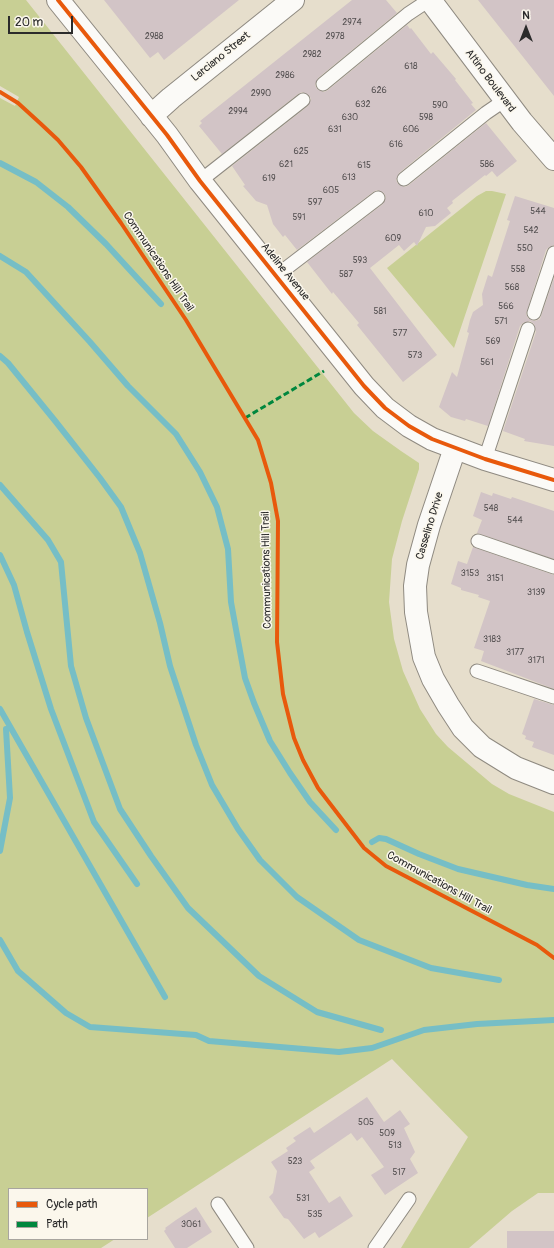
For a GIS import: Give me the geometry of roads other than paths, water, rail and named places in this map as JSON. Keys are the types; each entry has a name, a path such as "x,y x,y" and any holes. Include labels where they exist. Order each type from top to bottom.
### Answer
{"street":[{"name":"Adeline Avenue","path":"58,0 364,386 385,408 409,426 428,437 485,459 554,480"},
{"name":"Larciano Street","path":"151,116 171,98 293,0"},
{"name":"Altino Boulevard","path":"429,0 522,122 554,159"},
{"name":"Casselino Drive","path":"455,448 427,531 418,565 416,612 424,657 433,679 448,705 463,728 482,747 516,768 554,784"}],"lane":[{"path":"323,84 408,14 429,0"},
{"path":"200,181 302,100"},
{"path":"404,179 486,113 505,100"},
{"path":"276,276 378,198"},
{"path":"534,313 554,253"},
{"path":"485,459 528,329"},
{"path":"478,542 554,567"},
{"path":"477,671 554,697"},
{"path":"375,1248 409,1199"},
{"path":"218,1204 247,1248"}],"waterway":[{"path":"0,163 36,182 68,207 106,244 161,304"},
{"path":"0,256 26,272 128,386 176,434 200,472 217,507 228,549 231,602 245,678 254,703 270,741 290,773 310,802 336,830"},
{"path":"0,356 8,363 56,422 121,507 140,553 160,623 170,666 196,745 212,785 238,829 260,860 297,897 359,940 431,968 499,980"},
{"path":"0,485 48,540 61,562 71,666 86,718 120,809 151,856 188,908 259,976 317,1012 381,1030"},
{"path":"0,555 14,585 51,709 94,822 137,884"},
{"path":"0,709 165,997"},
{"path":"0,851 10,798 6,729"},
{"path":"372,842 379,838 386,839 458,869 527,885 554,889"},
{"path":"0,940 18,971 66,1013 90,1027 196,1035 209,1041 339,1052 372,1048 424,1030 477,1024 554,1020"}]}
